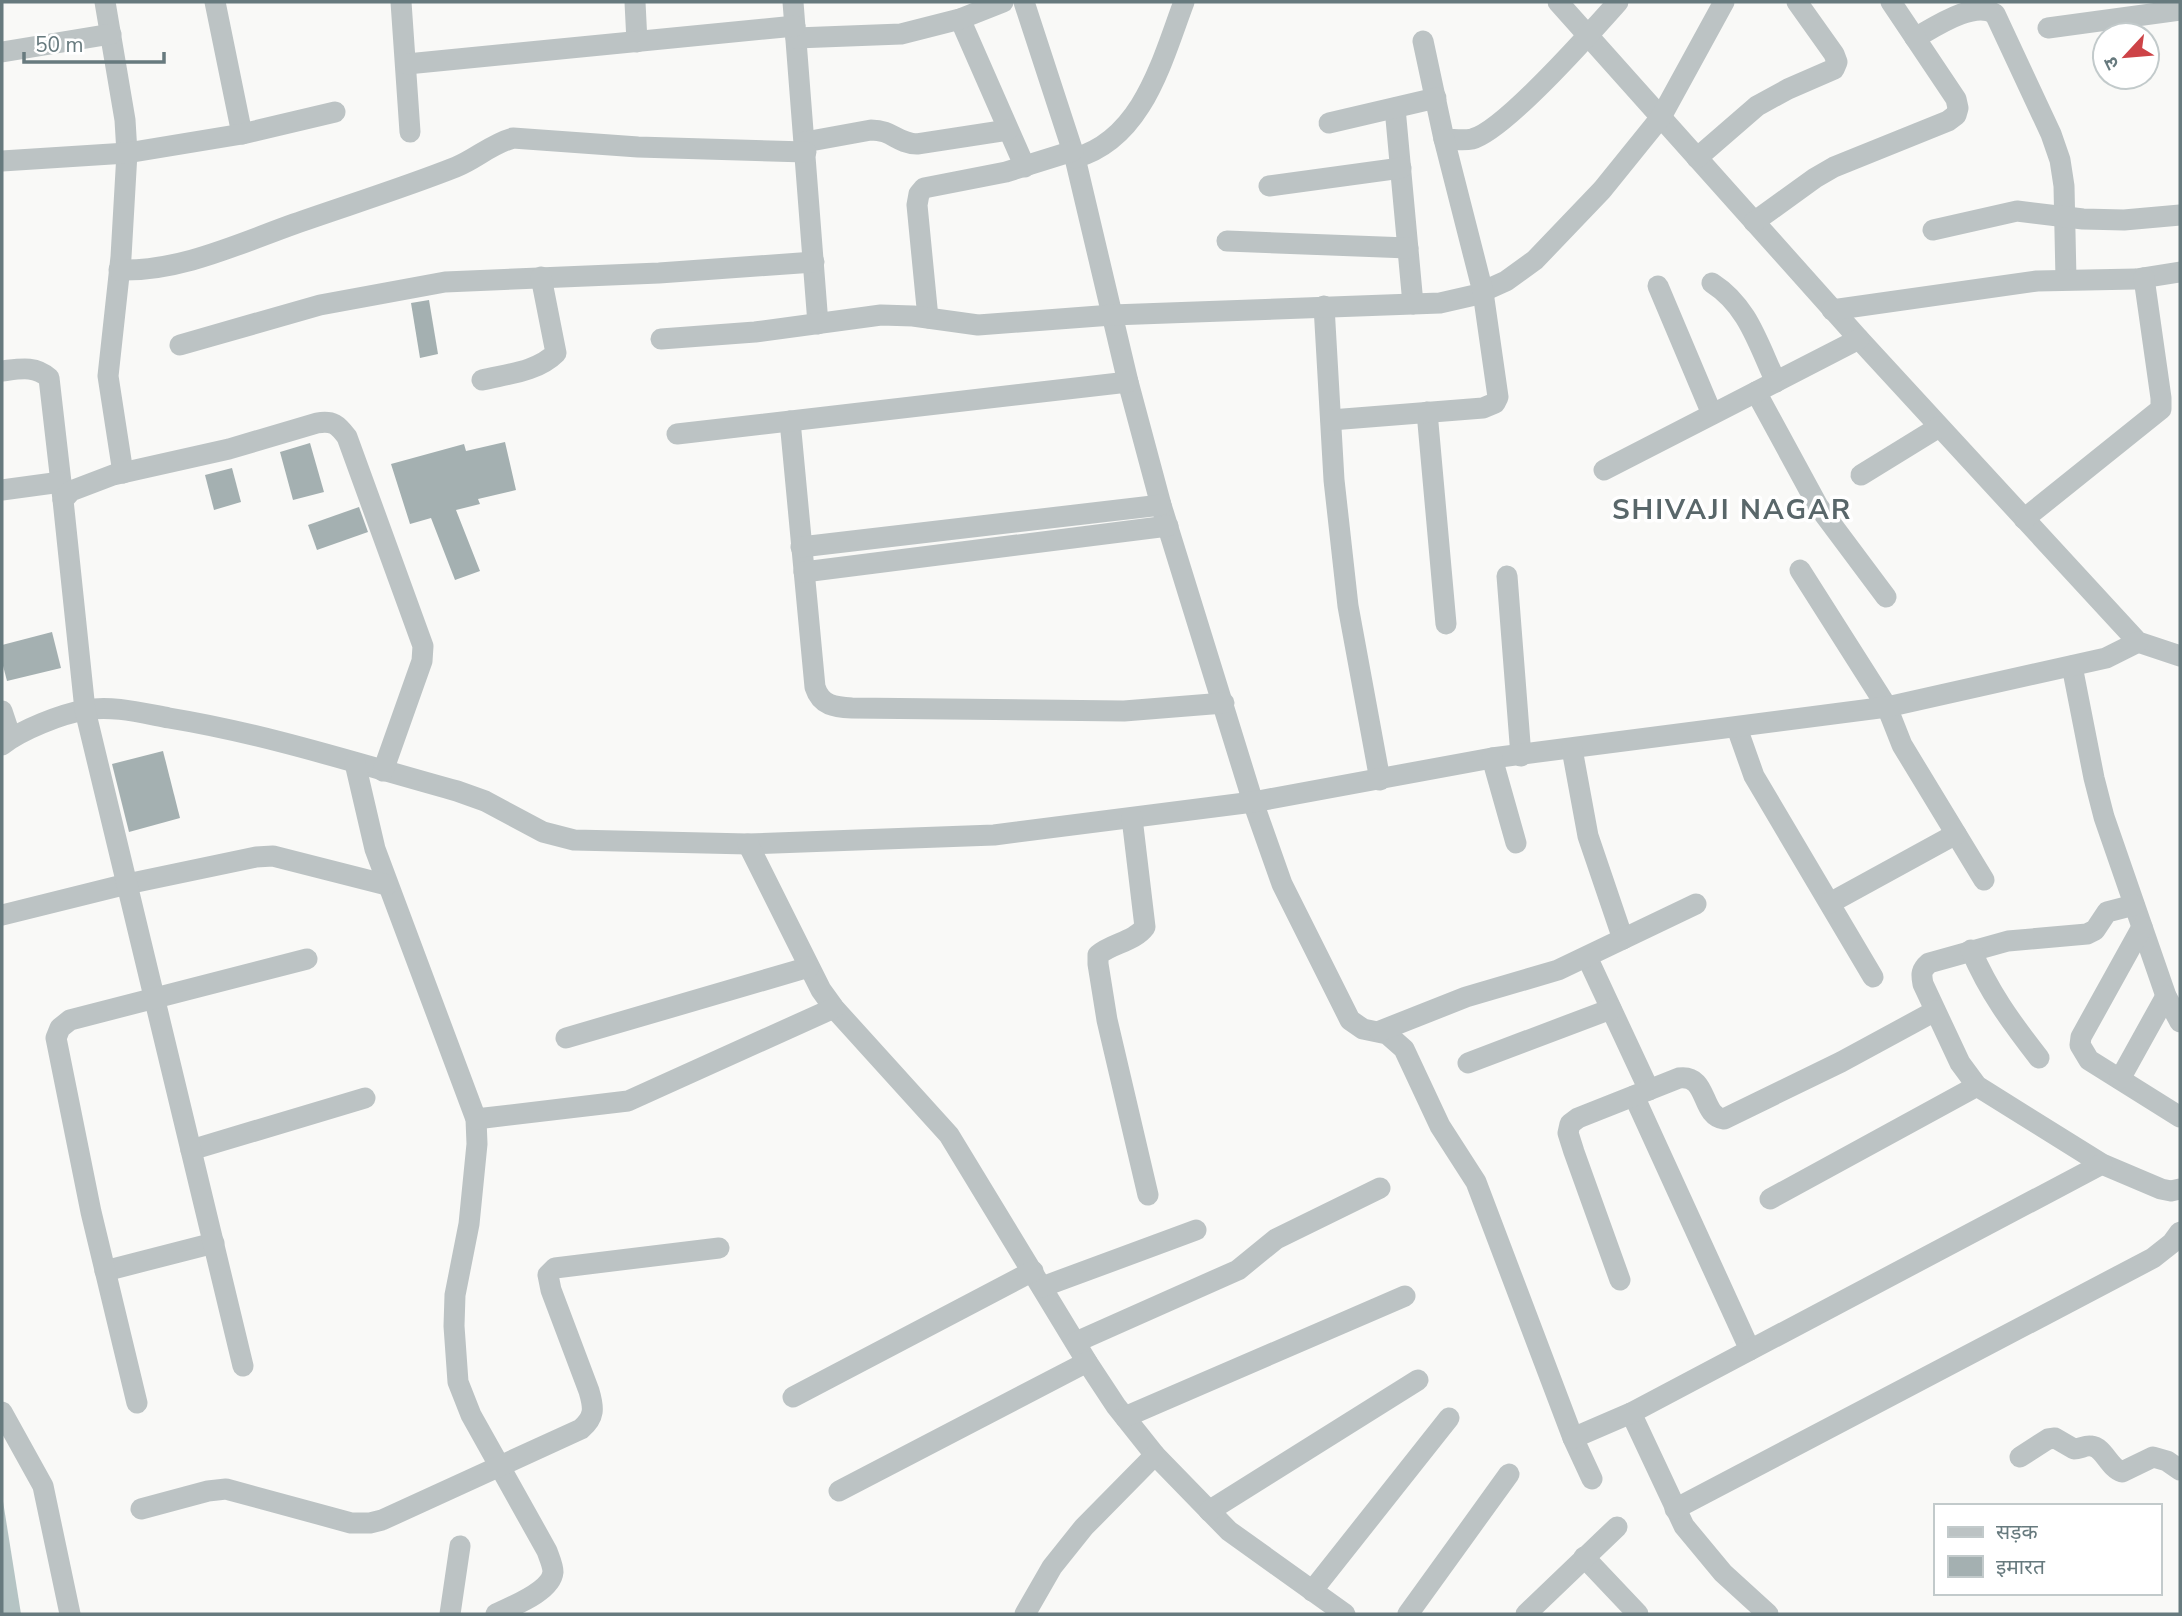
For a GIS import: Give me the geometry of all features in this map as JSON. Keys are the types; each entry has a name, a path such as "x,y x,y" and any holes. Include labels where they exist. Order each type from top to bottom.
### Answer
{"street":[{"path":"105,2 125,120 127,153 108,376 123,473"},
{"path":"215,2 242,134"},
{"path":"401,2 410,132"},
{"path":"635,2 637,42"},
{"path":"793,2 818,324"},
{"path":"407,64 637,42 796,32 901,34 960,19 1003,2"},
{"path":"1024,2 1074,155 1128,382 1161,505 1253,802 1282,884 1341,1006 1356,1026 1387,1034 1404,1049 1440,1126 1476,1182 1573,1438 1592,1479"},
{"path":"928,318 917,205 919,194 924,188 936,185 1103,148 1139,108 1153,83 1184,2"},
{"path":"1558,2 1832,310 2138,642 2180,656"},
{"path":"1444,139 1470,139 1498,125 1588,36 1618,2"},
{"path":"661,339 755,332 881,315 978,324 1112,315 1440,303 1483,292 1506,281 1535,260 1602,190 1661,117 1724,2"},
{"path":"1697,158 1757,106 1834,69 1837,62 1834,54 1797,2"},
{"path":"1754,222 1834,167 1948,121 1956,115 1958,108 1955,99 1891,2"},
{"path":"1915,37 1969,11 1989,9 1995,14 2051,134 2062,173 2066,279"},
{"path":"2048,28 2180,10"},
{"path":"960,19 1024,167"},
{"path":"2,52 111,34"},
{"path":"1331,419 1483,408 1496,403 1498,397 1483,292 1444,139 1423,41"},
{"path":"1329,123 1436,99"},
{"path":"1395,108 1413,304"},
{"path":"2,161 127,153 242,134 335,112"},
{"path":"119,270 158,269 230,247 460,166 498,142 513,138 638,147 806,147 871,130 883,130 905,143 917,144 1009,131"},
{"path":"1269,186 1401,168"},
{"path":"1933,230 2017,211 2064,217 2124,219 2180,215"},
{"path":"1227,241 1408,248"},
{"path":"180,345 320,305 445,282 659,273 814,262"},
{"path":"1832,310 2037,281 2144,278 2180,272"},
{"path":"482,380 547,362 556,353 541,277"},
{"path":"2024,519 2161,409 2144,278"},
{"path":"1712,283 1727,292 1743,312 1776,382"},
{"path":"1658,286 1712,414"},
{"path":"1324,306 1334,480 1348,606 1380,780"},
{"path":"1604,470 1859,339"},
{"path":"2,371 40,370 49,378 85,710 243,1366"},
{"path":"677,434 1128,382"},
{"path":"1756,392 1818,506 1886,597"},
{"path":"1427,412 1446,624"},
{"path":"2,490 71,491 123,473 229,449 317,423 329,421 338,425 347,437 423,646 422,661 383,771"},
{"path":"790,421 815,687 824,703 835,707 1124,711 1224,703"},
{"path":"1861,474 1939,427"},
{"path":"801,547 1161,505"},
{"path":"804,572 1168,526"},
{"path":"946,530 949,554"},
{"path":"1800,570 1887,707 1902,745 1984,880"},
{"path":"1507,576 1521,756"},
{"path":"2,711 6,741 85,710 120,709 228,728 476,798 543,832 574,841 748,844 994,835 1253,802 1492,758 1887,707 2106,658 2138,642"},
{"path":"2072,666 2104,817 2166,996 2180,1022"},
{"path":"1737,728 1754,776 1873,977"},
{"path":"1572,749 1582,815 1623,939"},
{"path":"1492,758 1516,843"},
{"path":"355,763 375,849 387,885 476,1119 477,1144 469,1224 455,1295 455,1362 458,1382 471,1415 547,1550 553,1573 547,1585 496,1614"},
{"path":"1132,818 1145,927 1133,937 1104,950 1098,955 1098,964 1107,1020 1148,1195"},
{"path":"1829,903 1956,834"},
{"path":"748,844 821,990 834,1008 949,1135 1087,1362 1125,1417 1155,1455 1229,1531 1345,1614"},
{"path":"2,915 229,860 273,856 387,885"},
{"path":"1380,1031 1466,997 1549,973 1696,904"},
{"path":"2134,905 2107,912 2095,930 2087,934 2008,941 1971,950 1929,963 1923,968 1921,975 1960,1063 1976,1086 2102,1164 2161,1189 2180,1189"},
{"path":"2142,927 2081,1037 2080,1045 2088,1060 2180,1117"},
{"path":"1971,950 2004,1013 2039,1058"},
{"path":"1587,957 1611,1009 1642,1093 1750,1350"},
{"path":"137,1403 105,1271 56,1038 60,1028 70,1020 307,959"},
{"path":"566,1038 809,967"},
{"path":"2120,1079 2166,996"},
{"path":"476,1119 628,1101 834,1008"},
{"path":"1468,1063 1611,1009"},
{"path":"1620,1280 1568,1133 1570,1124 1578,1118 1686,1077 1699,1085 1718,1119 1724,1119 1832,1067 1935,1011"},
{"path":"1770,1199 1976,1086"},
{"path":"191,1150 365,1098"},
{"path":"1573,1438 1631,1413 2102,1164"},
{"path":"1076,1342 1238,1270 1276,1239 1380,1188"},
{"path":"793,1397 1038,1279 1196,1230"},
{"path":"1675,1509 2153,1258 2172,1243 2180,1232"},
{"path":"105,1271 214,1243"},
{"path":"141,1509 208,1491 226,1489 351,1524 382,1520 581,1429 590,1421 594,1408 589,1391 551,1290 548,1275 555,1268 719,1248"},
{"path":"1125,1417 1405,1296"},
{"path":"839,1491 1087,1362"},
{"path":"1209,1511 1418,1380"},
{"path":"2,1412 43,1486 70,1614"},
{"path":"1631,1413 1684,1526 1723,1573 1768,1614"},
{"path":"1312,1591 1449,1418"},
{"path":"2020,1457 2048,1439 2055,1438 2074,1449 2095,1447 2113,1469 2122,1472 2153,1457 2167,1461 2180,1470"},
{"path":"1026,1614 1052,1567 1076,1537 1155,1455"},
{"path":"1408,1614 1509,1474"},
{"path":"1526,1614 1617,1527"},
{"path":"450,1614 460,1546"},
{"path":"1584,1557 1638,1614"}],"shaded area":[{"path":"2,1495 21,1614 2,1614"}],"building":[{"path":"429,300 438,354 420,358 411,303"},
{"path":"505,442 516,490 478,499 480,504 456,510 480,571 455,580 431,518 410,524 391,464 464,444 466,451"},
{"path":"310,443 324,492 293,500 280,452"},
{"path":"232,468 241,502 214,510 205,475"},
{"path":"359,507 368,532 317,550 308,525"},
{"path":"52,632 61,668 7,681 2,662 2,645"},
{"path":"163,751 180,818 129,832 112,764"}],"district":[{"name":"SHIVAJI NAGAR","path":"1732,510"}]}
